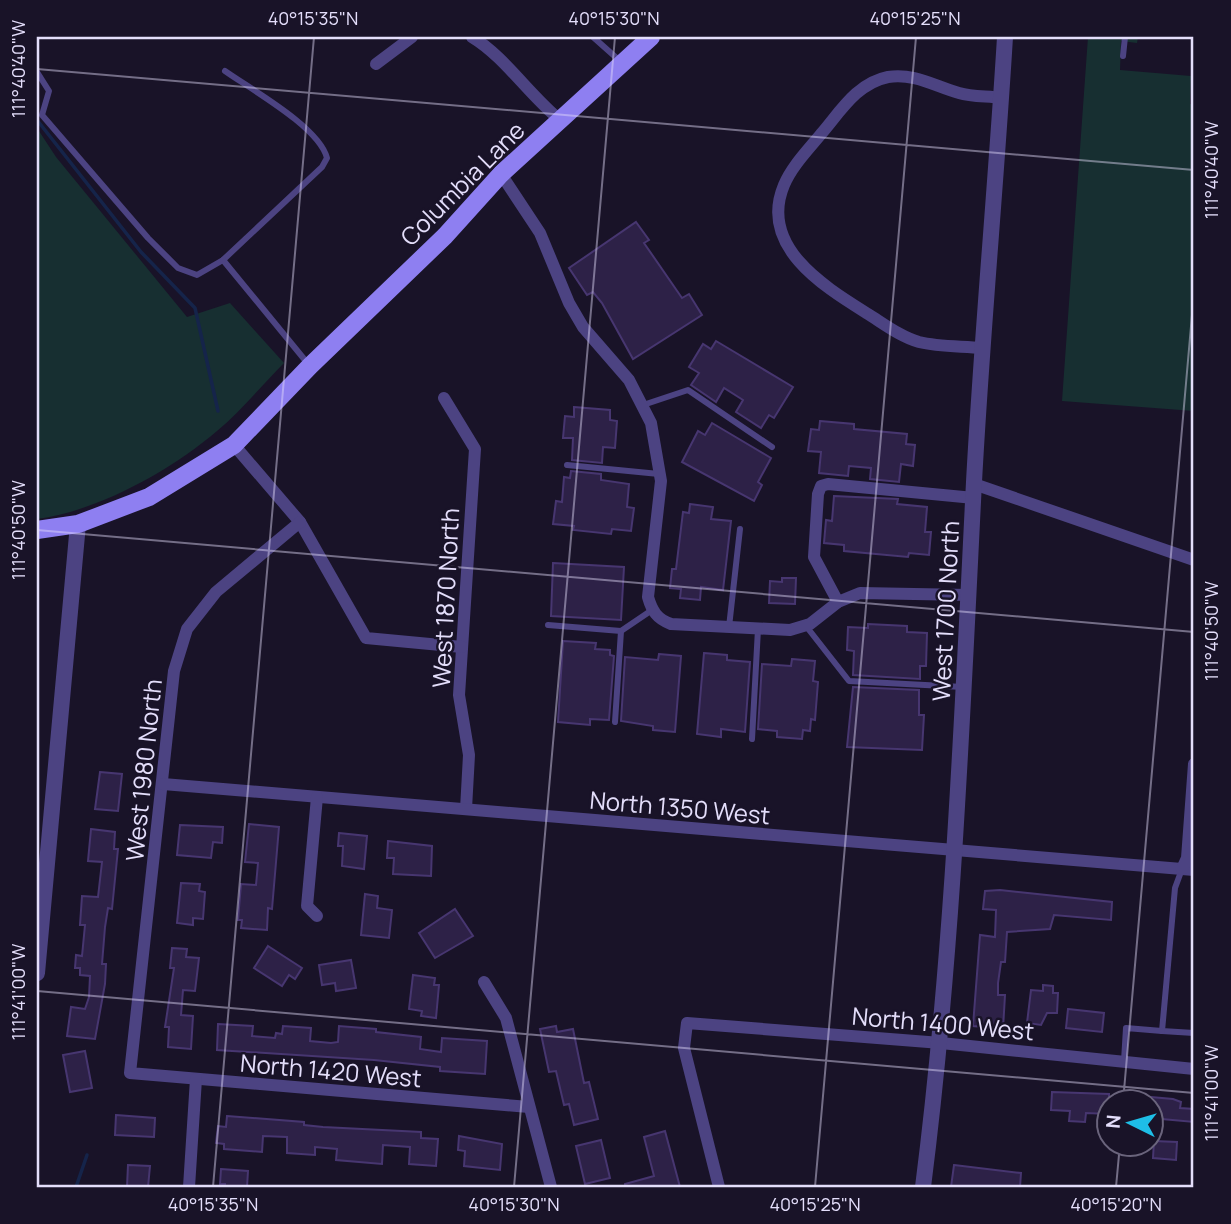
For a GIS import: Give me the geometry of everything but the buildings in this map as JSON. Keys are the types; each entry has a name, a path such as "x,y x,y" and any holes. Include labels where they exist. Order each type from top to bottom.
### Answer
{"main road":[{"name":"Columbia Lane","path":"37,530 78,524 149,497 234,445 310,366 445,236 501,174 651,37"}],"street":[{"path":"376,64 412,37"},
{"path":"472,37 486,47 537,102 560,120"},
{"name":"West 1700 North","path":"923,1187 941,1043 956,851 982,348 1005,37"},
{"path":"982,348 918,342 894,331 830,290 794,257 781,236 779,212 782,187 791,171 854,94 868,84 885,78 917,77 963,94 1001,98"},
{"path":"501,174 540,233 569,303 583,327 629,380 643,405 657,446 661,474 648,597 658,618 671,624 790,630 806,626 838,602 874,591 969,595"},
{"name":"West 1870 North","path":"444,398 475,449 459,695 469,755 466,810"},
{"path":"234,445 300,522 366,638 462,647"},
{"path":"838,602 814,557 818,494 821,486 828,484 974,491 1194,560"},
{"name":"West 1980 North","path":"130,1073 174,671 187,629 216,592 300,522"},
{"path":"37,973 41,876 78,524"},
{"path":"1188,870 1194,764"},
{"name":"North 1350 West","path":"163,784 1188,870"},
{"path":"317,797 307,906 317,916"},
{"path":"484,982 506,1018 551,1187"},
{"name":"North 1400 West","path":"719,1187 684,1048 687,1023 941,1043 1194,1069"},
{"name":"North 1420 West","path":"130,1073 529,1107"},
{"path":"188,1187 196,1079"}],"lane":[{"path":"593,37 622,63"},
{"path":"1123,56 1125,37"},
{"path":"37,72 48,91 42,116 148,238 178,268 197,275 223,260 322,167 327,158 324,145 311,133 225,71"},
{"path":"223,260 310,366"},
{"path":"643,405 688,390 772,447"},
{"path":"567,465 661,474"},
{"path":"729,627 740,529"},
{"path":"548,625 621,631 652,610"},
{"path":"806,626 849,681 964,687"},
{"path":"752,739 758,628"},
{"path":"615,722 621,631"},
{"path":"1162,1031 1175,888 1188,870"},
{"path":"1124,1061 1126,1028 1194,1034"}],"green space":[{"path":"1088,37 1138,37 1137,43 1121,41 1120,70 1191,76 1190,104 1194,105 1194,411 1062,401"},
{"path":"37,128 56,157 187,317 230,303 284,363 226,423 178,460 108,498 84,508 37,519"}],"waterway":[{"path":"37,120 141,252 195,308 218,411"},
{"path":"76,1187 87,1155"}]}
